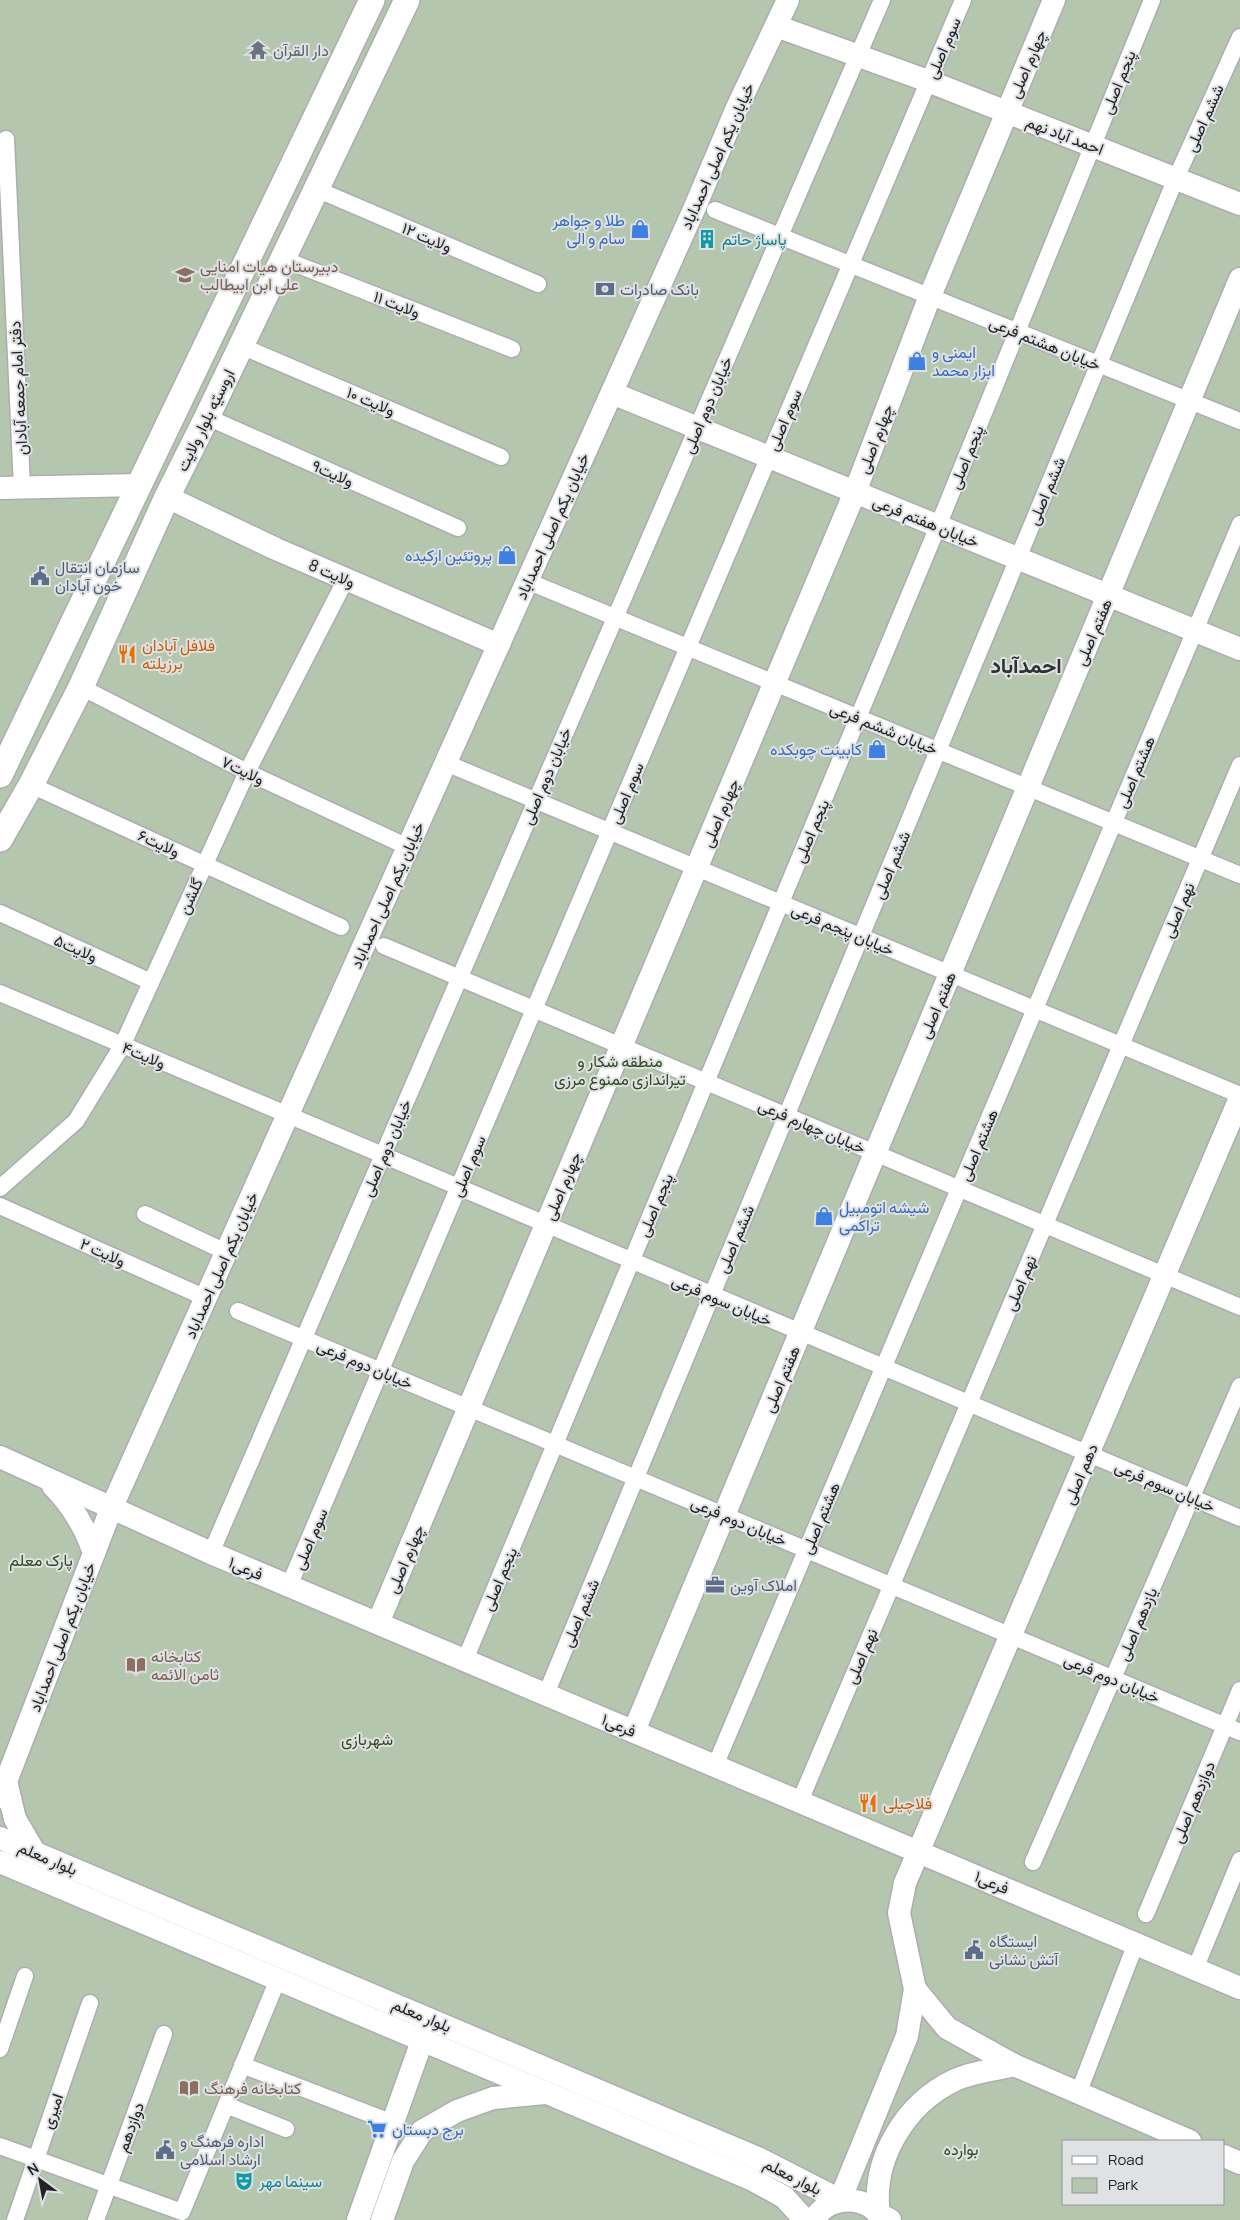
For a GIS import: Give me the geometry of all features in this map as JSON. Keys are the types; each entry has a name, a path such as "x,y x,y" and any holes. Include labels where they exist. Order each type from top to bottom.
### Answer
{"main road":[{"name":"اروسیّه بلوار ولایت","path":"1,773 372,0"},
{"name":"اروسیّه بلوار ولایت","path":"0,839 31,785 47,750 81,687 167,496 207,417 407,0"},
{"path":"296,159 299,167 319,183"},
{"path":"269,214 278,213 286,216 298,228"},
{"path":"19,736 29,750 38,752 47,750"},
{"path":"1,773 18,774 31,785"}],"street":[{"name":"خیابان یکم اصلی احمداباد","path":"2,1788 111,1510 612,393 736,110 788,0"},
{"name":"خیابان دوم اصلی","path":"211,1553 882,0"},
{"name":"سوم اصلی","path":"290,1586 963,0"},
{"name":"چهارم اصلی","path":"378,1623 855,492 930,296 1054,0"},
{"name":"پنجم اصلی","path":"465,1660 938,526 1152,0"},
{"name":"احمد آباد نهم","path":"776,26 928,82 1240,204"},
{"name":"ششم اصلی","path":"546,1694 1176,178 1240,37"},
{"name":"دفتر امام جمعه آبادان","path":"6,139 22,487"},
{"name":"ولایت ۱۲","path":"319,183 538,284"},
{"name":"خیابان هشتم فرعی","path":"715,210 1240,421"},
{"name":"ولایت ۱۱","path":"283,259 512,348"},
{"name":"هفتم اصلی","path":"634,1731 1240,279"},
{"name":"ولایت ۱۰","path":"241,346 501,457"},
{"name":"خیابان هفتم فرعی","path":"612,393 1240,649"},
{"name":"ولایت۹","path":"207,417 458,528"},
{"path":"0,488 140,485"},
{"name":"ولایت 8","path":"167,496 276,549 499,645"},
{"name":"هشتم اصلی","path":"716,1766 1240,524"},
{"name":"گلشن","path":"0,1188 76,1121 122,1046 247,772 346,579"},
{"name":"خیابان ششم فرعی","path":"527,581 1240,875"},
{"name":"ولایت۷","path":"81,687 247,772 408,847"},
{"name":"خیابان پنجم فرعی","path":"446,763 1240,1096"},
{"name":"نهم اصلی","path":"800,1801 1240,765"},
{"name":"ولایت۶","path":"31,785 341,926"},
{"name":"ولایت۵","path":"0,913 151,982"},
{"name":"خیابان چهارم فرعی","path":"384,946 535,1008 1240,1307"},
{"name":"ولایت۴","path":"0,993 288,1116"},
{"name":"دهم اصلی","path":"915,1989 899,1913 905,1883 1240,1096"},
{"name":"خیابان سوم فرعی","path":"288,1116 1240,1518"},
{"name":"ولایت ۲","path":"0,1206 206,1298"},
{"path":"145,1214 226,1252"},
{"name":"خیابان دوم فرعی","path":"238,1311 1232,1729"},
{"name":"یازدهم اصلی","path":"1033,1862 1240,1386"},
{"name":"فرعی۱","path":"0,1457 111,1510 211,1553 1240,1988"},
{"path":"45,1478 68,1500 80,1519 94,1553"},
{"name":"دوازدهم اصلی","path":"1146,1914 1232,1729 1240,1690"},
{"path":"2,1788 15,1819 35,1853"},
{"name":"بلوار معلم","path":"0,1838 760,2159 840,2200 853,2200 884,2218"},
{"path":"1195,1969 1240,1860"},
{"name":"بلوار معلم","path":"0,1862 751,2179 784,2197 805,2220"},
{"path":"1078,2094 1136,1943"},
{"path":"0,2049 25,1976"},
{"path":"0,2146 182,2212 278,1979"},
{"path":"915,1989 947,2028 1014,2065 1188,2140"},
{"path":"814,2220 826,2206 840,2200 907,2036 915,1989"},
{"name":"امیری","path":"15,2220 90,2003"},
{"path":"358,2220 430,2019"},
{"name":"دوازدهم","path":"96,2220 164,2034"},
{"path":"242,2065 393,2123"},
{"path":"884,2218 877,2187 884,2161 897,2133 912,2110 932,2092 957,2079 1014,2065"},
{"path":"382,2220 403,2161 422,2130 457,2111 493,2098 547,2093"},
{"path":"226,2104 286,2129"},
{"path":"1225,2156 1240,2163"}],"green space":[{"name":"منطقه شکار و تیراندازی ممنوع مرزی","path":"0,0 1240,0 1240,2220 0,2220"}],"place":[{"name":"دار القرآن","path":"258,50"},
{"name":"طلا و جواهر سام و الی","path":"640,229"},
{"name":"پاساژ حاتم","path":"707,239"},
{"name":"دبیرستان هیات امنایی علی ابن ابیطالب","path":"185,275"},
{"name":"بانک صادرات","path":"605,289"},
{"name":"ایمنی و ابزار محمد","path":"917,361"},
{"name":"پروتئین ارکیده","path":"507,555"},
{"name":"سازمان انتقال خون آبادان","path":"40,576"},
{"name":"فلافل آبادان برزیلته","path":"127,654"},
{"name":"كابينت چوبكده","path":"877,749"},
{"name":"شیشه اتومبیل تراکمی","path":"824,1216"},
{"name":"املاک آوین","path":"715,1585"},
{"name":"کتابخانه ثامن الائمه","path":"136,1665"},
{"name":"فلاچیلی","path":"868,1803"},
{"name":"ایستگاه آتش نشانی","path":"974,1950"},
{"name":"کتابخانه فرهنگ","path":"189,2088"},
{"name":"برج دبستان","path":"377,2129"},
{"name":"اداره فرهنگ و ارشاد اسلامی","path":"165,2150"},
{"name":"سینما مهر","path":"244,2181"}],"district":[{"name":"احمدآباد","path":"1026,665"}],"park label":[{"name":"پارک معلم","path":"41,1560"},
{"name":"شهربازی","path":"367,1739"},
{"name":"بوارده","path":"961,2149"}]}
